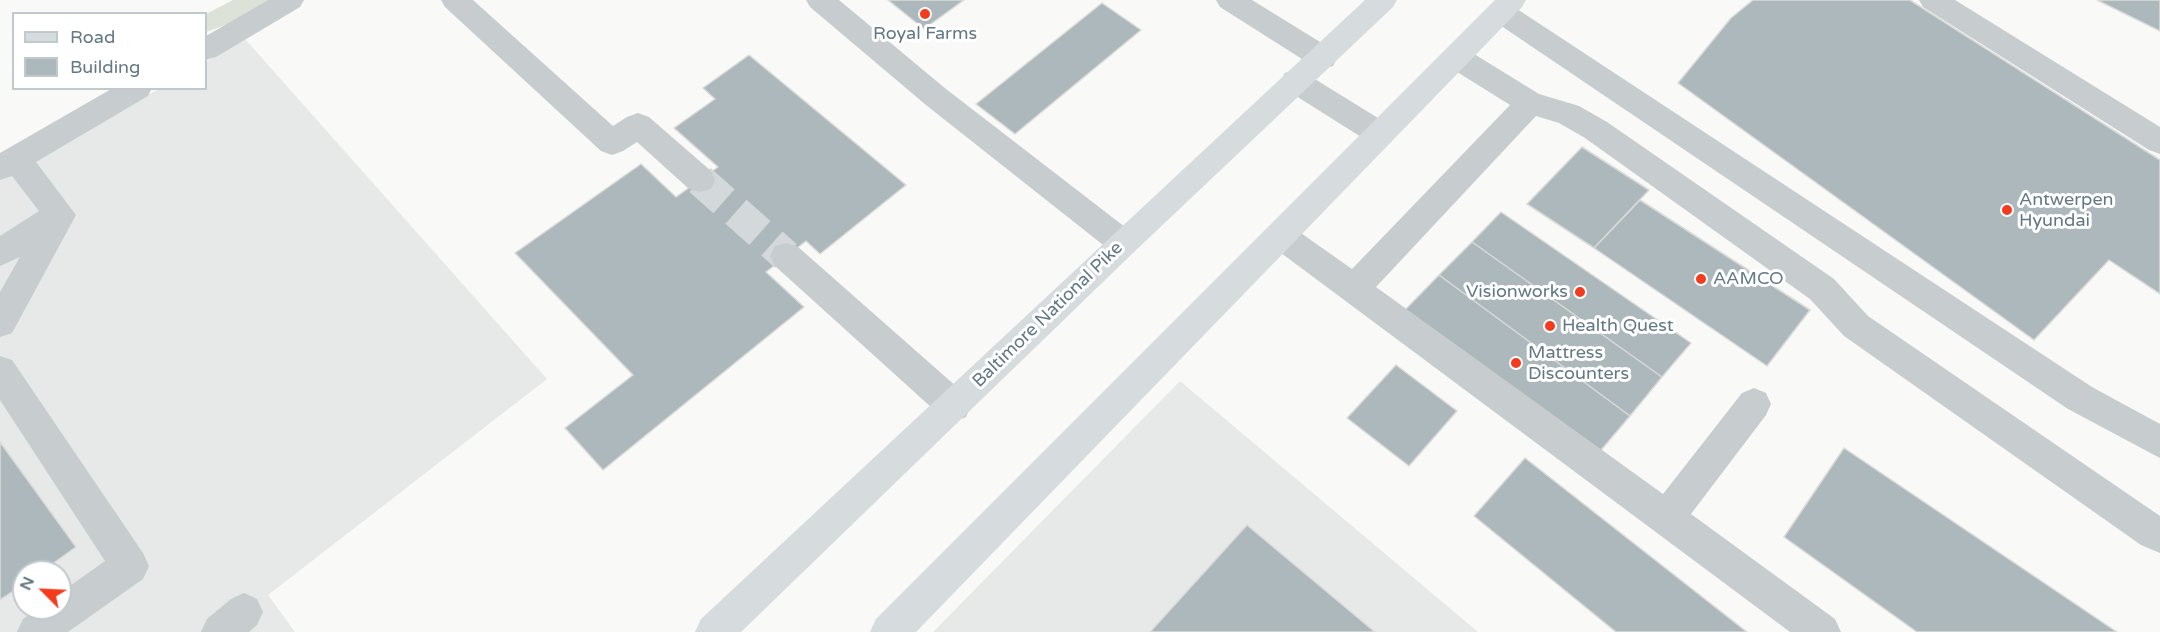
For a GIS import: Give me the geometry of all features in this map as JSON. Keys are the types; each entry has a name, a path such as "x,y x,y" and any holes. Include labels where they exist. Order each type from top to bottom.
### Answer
{"main road":[{"name":"Baltimore National Pike","path":"714,632 1123,243 1383,0"},
{"path":"889,632 1507,6"}],"street":[{"path":"207,48 290,0"},
{"path":"455,0 612,143 638,125 700,180"},
{"path":"820,0 936,97 1123,243"},
{"path":"1230,0 1323,58"},
{"path":"1934,0 2160,142"},
{"path":"1507,6 2080,398 2160,442"},
{"path":"1456,57 1530,104 1568,114 1596,130 1822,289 1856,326 2160,535"},
{"path":"1295,81 1380,134"},
{"path":"60,214 8,164 135,90"},
{"path":"1353,290 1530,104"},
{"path":"0,253 60,214"},
{"path":"0,323 60,214"},
{"path":"1281,235 1822,632"},
{"path":"786,256 954,406"},
{"path":"0,371 130,566 36,632"},
{"path":"1666,519 1754,404"}],"shaded area":[{"path":"233,0 268,0 228,24 207,32 207,13"},
{"path":"245,39 547,379 268,595 295,632 0,632 0,179 157,90 207,90 207,61"},
{"path":"1180,381 1478,632 933,632"}],"building":[{"name":"Royal Farms","path":"888,0 964,0 924,29"},
{"name":"Antwerpen Hyundai","path":"1753,0 1910,0 2160,160 2160,294 2109,260 2034,340 1678,83 1731,18"},
{"path":"2097,0 2160,0 2160,31"},
{"name":"Royal Farms","path":"1102,3 1141,30 1015,134 976,104"},
{"path":"749,55 906,185 820,254 806,241 766,272 804,307 603,470 565,428 633,375 515,253 641,164 676,197 718,167 674,128 715,99 703,88"},
{"path":"1582,147 1649,190 1594,248 1527,204"},
{"name":"AAMCO","path":"1640,200 1810,310 1767,366 1594,248"},
{"name":"Visionworks","path":"1501,212 1691,343 1662,377 1472,242"},
{"name":"Health Quest","path":"1472,242 1662,377 1630,416 1439,275"},
{"name":"Mattress Discounters","path":"1439,275 1630,416 1596,456 1404,311"},
{"path":"1396,365 1457,411 1409,466 1347,418"},
{"path":"0,442 76,547 58,560 12,560 12,592 0,600"},
{"path":"1844,448 2117,632 1917,632 1784,537"},
{"path":"1525,458 1747,632 1616,632 1474,516"},
{"path":"1247,525 1375,632 1150,632"}],"tunnel":[{"path":"700,180 786,256"}],"place":[{"name":"Royal Farms","path":"925,14"},
{"name":"Antwerpen Hyundai","path":"2007,210"},
{"name":"AAMCO","path":"1701,279"},
{"name":"Visionworks","path":"1580,292"},
{"name":"Health Quest","path":"1550,326"},
{"name":"Mattress Discounters","path":"1516,363"}]}
